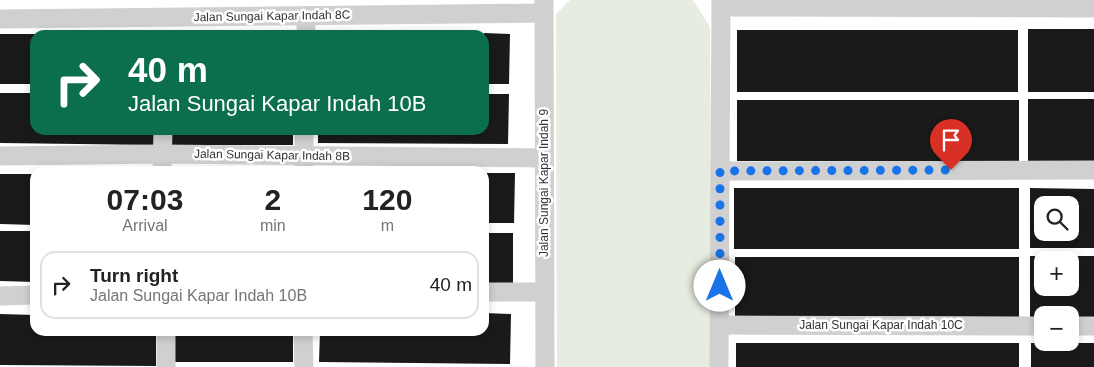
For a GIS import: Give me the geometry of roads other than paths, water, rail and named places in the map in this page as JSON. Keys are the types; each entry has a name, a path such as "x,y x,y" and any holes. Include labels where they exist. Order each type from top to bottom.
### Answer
{"street":[{"path":"719,367 721,3 1094,8"},
{"name":"Jalan Sungai Kapar Indah 8C","path":"0,19 167,26 306,16 544,6"},
{"name":"Jalan Sungai Kapar Indah 9","path":"544,6 545,367"},
{"path":"306,16 306,30"},
{"path":"162,162 163,135"},
{"path":"304,135 304,164"},
{"name":"Jalan Sungai Kapar Indah 8B","path":"0,156 162,162 304,164 544,158"},
{"path":"720,171 1094,170"},
{"path":"489,292 544,292"},
{"path":"0,296 30,295"},
{"name":"Jalan Sungai Kapar Indah 10C","path":"720,324 1034,326"},
{"path":"1079,326 1094,326"},
{"path":"166,336 166,367"},
{"path":"303,336 304,367"}]}
